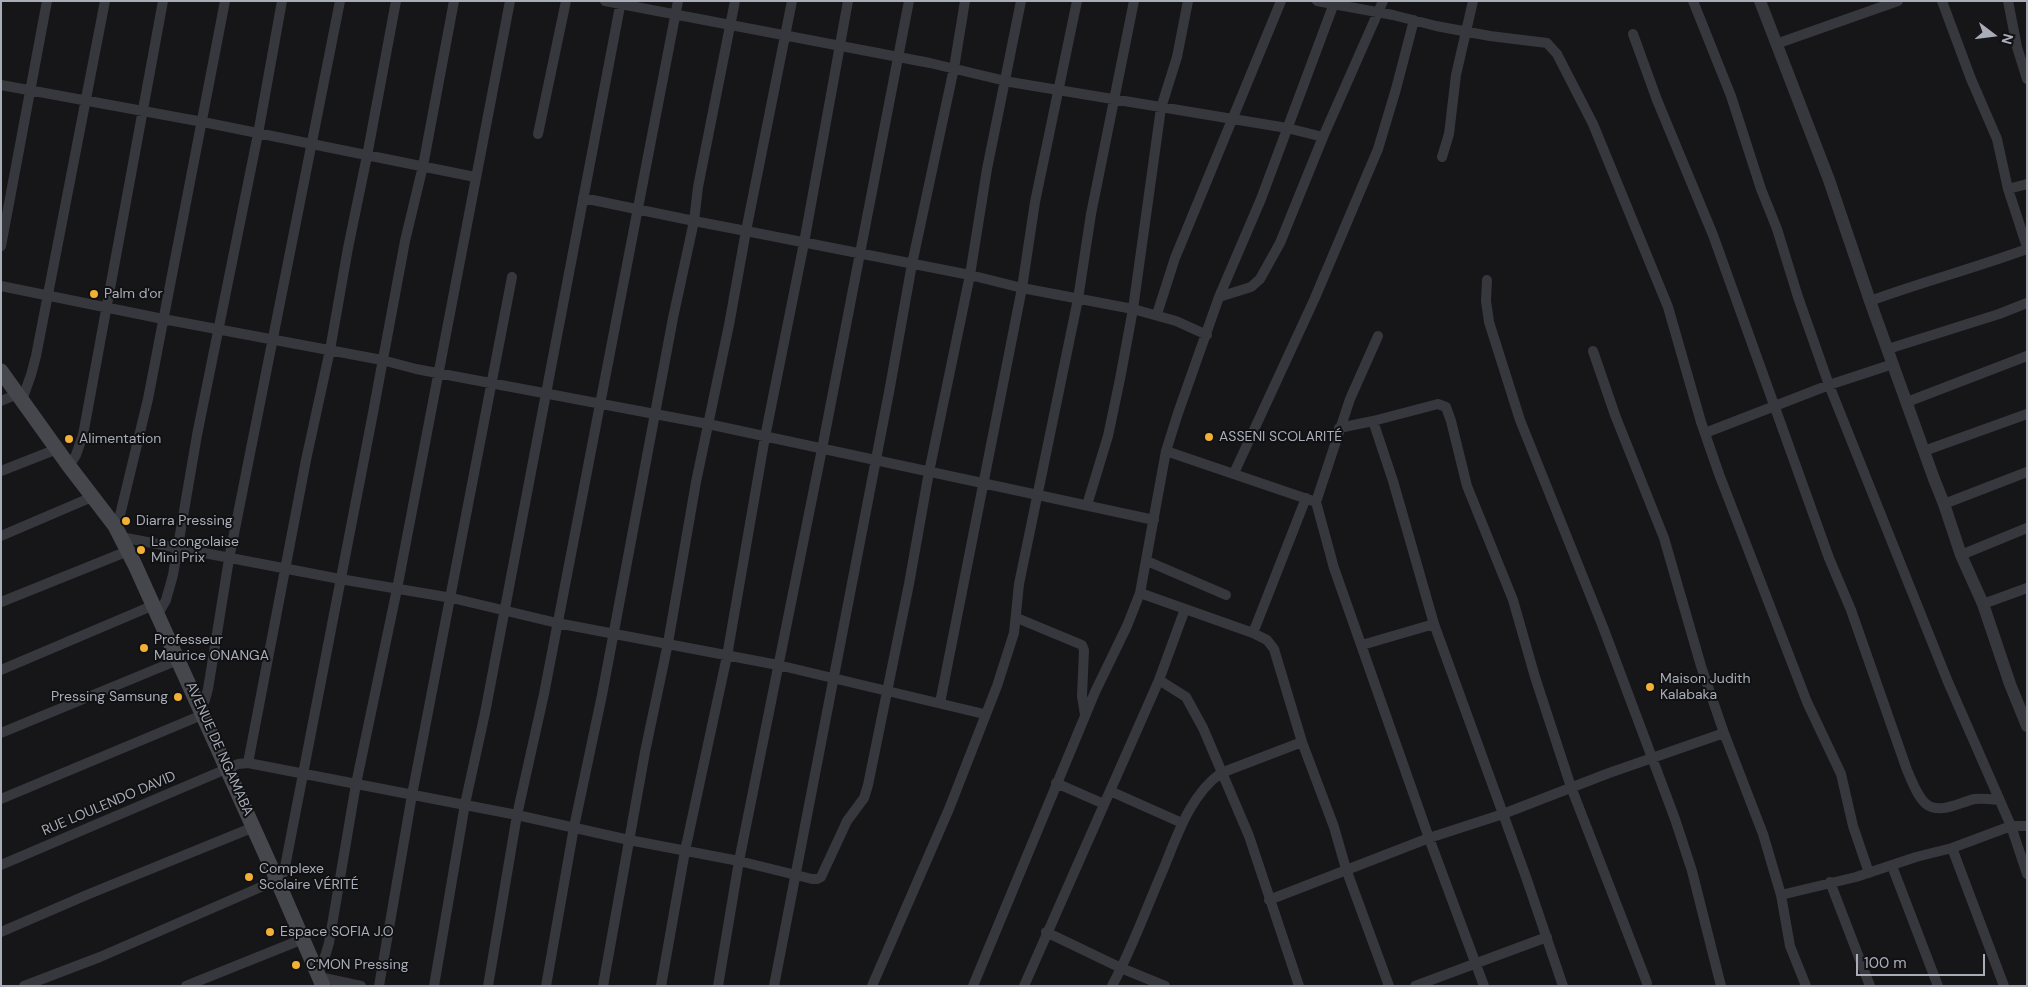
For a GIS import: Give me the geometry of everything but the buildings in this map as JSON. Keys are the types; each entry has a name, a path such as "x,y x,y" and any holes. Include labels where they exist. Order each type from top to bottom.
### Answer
{"main road":[{"name":"AVENUE DE NGAMABA","path":"1,371 118,531 156,609 320,978"}],"street":[{"path":"1,246 47,1"},
{"path":"1,401 20,397 32,376 49,297 105,1"},
{"path":"69,466 76,455 83,435 163,1"},
{"path":"225,1 148,399 120,515 118,531 177,548 229,559 452,598 557,623 778,665 984,714"},
{"path":"1,670 156,609 170,589 282,1"},
{"path":"1,799 201,712 208,689 229,559 340,1"},
{"path":"396,1 330,350 248,762 465,804 812,879 821,877 847,821 864,798 909,584 929,472 970,275 987,169 1021,1"},
{"path":"24,986 100,957 277,880 286,867 405,241 422,166 454,1"},
{"path":"361,986 320,978 329,943 356,784 397,589 437,372 510,1"},
{"path":"538,134 566,1"},
{"path":"605,1 954,68 1058,91 1287,128 1323,136"},
{"path":"488,986 517,815 544,694 678,1"},
{"path":"546,986 574,827 602,695 612,633 673,318 694,221 698,187 735,1"},
{"path":"603,986 708,424 792,1"},
{"path":"661,986 685,851 727,656 765,437 804,243 848,1"},
{"path":"718,986 778,665 909,1"},
{"path":"774,986 876,461 912,264 954,68 965,1"},
{"path":"940,703 985,483 1022,288 1035,202 1077,1"},
{"path":"872,986 949,809 1006,659 1017,618 1020,584 1037,494 1078,299 1091,214 1134,1"},
{"path":"1087,505 1108,436 1133,309 1161,108 1177,57 1188,1"},
{"path":"1157,314 1176,258 1281,1"},
{"path":"1317,1 1333,6 1357,5 1377,14 1501,38 1547,44 1557,54 1593,124 1668,307 1705,433 1807,702 1841,774 1853,826 1869,873"},
{"path":"1219,297 1252,287 1260,279 1280,242 1323,136 1383,1"},
{"path":"1442,157 1449,134 1456,75 1473,1"},
{"path":"1693,1 1731,96 1829,385 1948,682 2011,826 2027,874"},
{"path":"1760,1 1830,180 1870,301 1961,555 1983,604 2027,726"},
{"path":"1776,44 1898,1"},
{"path":"1870,301 1914,284 1982,265 2027,248 2008,189 1997,139 1971,80 1942,1"},
{"path":"2008,1 2017,47 2027,79"},
{"path":"434,986 465,804 485,713 620,3"},
{"path":"973,986 1056,783 1140,593 1166,451 1178,413 1207,336 1219,297 1243,243 1333,6"},
{"path":"1234,473 1314,300 1378,149 1414,20"},
{"path":"1632,34 1713,235 1829,558 1851,610 1906,770 1915,789 1924,802 1932,807 1940,808 1984,798 1998,800"},
{"path":"1,85 203,122 475,177"},
{"path":"2008,189 2027,184"},
{"path":"583,198 638,211 970,275 1022,288 1157,314 1207,336"},
{"path":"379,986 412,795 452,598 512,277"},
{"path":"1487,280 1486,301 1489,322 1520,420 1600,618 1652,758 1692,871 1721,986"},
{"path":"1,286 49,297 708,424 1154,520"},
{"path":"1888,349 1999,314 2027,303"},
{"path":"1253,633 1311,500 1378,336"},
{"path":"1593,351 1615,415 1664,538 1701,666 1724,734 1763,834 1780,895 1790,946 1806,986"},
{"path":"1907,402 2027,356"},
{"path":"1705,433 1829,385 1893,364"},
{"path":"1339,428 1438,404 1446,407 1467,486 1513,600 1535,677 1571,787 1647,983"},
{"path":"1924,451 2027,414"},
{"path":"1373,421 1434,624 1563,986"},
{"path":"1,471 57,449"},
{"path":"1166,451 1311,500"},
{"path":"1944,504 2027,472"},
{"path":"1,536 92,497"},
{"path":"1311,500 1429,838 1484,986"},
{"path":"1961,555 2027,528"},
{"path":"1,602 128,551"},
{"path":"1147,561 1226,595"},
{"path":"1983,604 2027,588"},
{"path":"1140,593 1253,633 1267,640 1274,649 1302,742 1334,827 1346,869 1389,986"},
{"path":"1024,986 1046,932 1159,680 1185,609"},
{"path":"1017,618 1082,645 1084,650 1082,696 1085,715"},
{"path":"1362,645 1434,624"},
{"path":"1,733 178,660"},
{"path":"1159,680 1180,693 1192,705 1249,836 1299,986"},
{"path":"1269,900 1429,838 1502,814 1571,787 1724,734"},
{"path":"1112,986 1182,823 1202,791 1210,781 1221,773 1302,742"},
{"name":"RUE LOULENDO DAVID","path":"1,865 238,764 248,762"},
{"path":"1056,783 1104,804"},
{"path":"1110,791 1182,823"},
{"path":"1780,895 1869,873 1952,848 2011,826 2027,826"},
{"path":"1,932 89,894 254,828"},
{"path":"1952,848 2004,986"},
{"path":"1892,866 1938,986"},
{"path":"1830,882 1870,986"},
{"path":"1046,932 1121,968 1164,986"},
{"path":"1415,986 1547,937"},
{"path":"186,986 303,939"}],"place":[{"name":"Palm d'or","path":"94,294"},
{"name":"ASSENI SCOLARITÉ","path":"1209,437"},
{"name":"Alimentation","path":"69,439"},
{"name":"Diarra Pressing","path":"126,521"},
{"name":"La congolaise Mini Prix","path":"141,550"},
{"name":"Professeur Maurice ONANGA","path":"144,648"},
{"name":"Maison Judith Kalabaka","path":"1650,687"},
{"name":"Pressing Samsung","path":"178,697"},
{"name":"Complexe Scolaire VÉRITÉ","path":"249,877"},
{"name":"Espace SOFIA J.O","path":"270,932"},
{"name":"C'MON Pressing","path":"296,965"}]}
